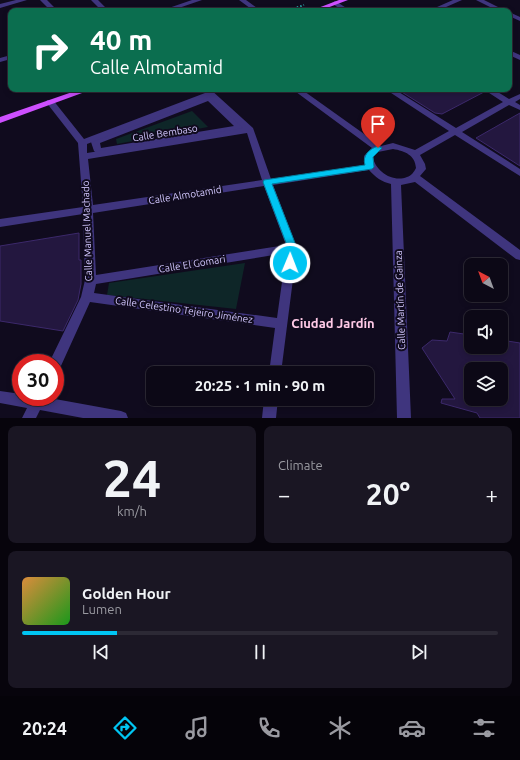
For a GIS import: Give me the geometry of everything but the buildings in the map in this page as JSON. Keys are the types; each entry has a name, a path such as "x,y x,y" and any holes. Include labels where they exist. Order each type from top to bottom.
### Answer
{"main road":[{"path":"322,8 345,0"},
{"path":"0,120 80,92"}],"street":[{"path":"0,6 24,0"},
{"path":"44,0 52,8"},
{"path":"94,0 103,8"},
{"path":"173,8 199,0"},
{"path":"242,0 254,8"},
{"path":"439,8 459,0"},
{"path":"479,0 496,8"},
{"path":"335,4 342,8"},
{"path":"50,102 82,143 206,92"},
{"path":"209,92 250,130 267,182 292,248 276,366"},
{"path":"300,92 378,148"},
{"path":"394,92 520,173"},
{"path":"492,92 520,108"},
{"path":"415,154 520,96"},
{"path":"209,98 241,128 98,151 96,142 209,98"},
{"name":"Calle Bembaso","path":"83,157 250,130"},
{"name":"Calle Manuel Machado","path":"60,354 87,297 91,280 88,210 82,143"},
{"path":"385,146 401,147 415,154 421,164 422,169 415,177 404,181 396,181 380,177 370,167 368,162 369,156 378,148 385,146"},
{"name":"Calle Almotamid","path":"0,223 370,167"},
{"path":"415,177 520,256"},
{"name":"Calle Martín de Gainza","path":"396,181 404,418"},
{"name":"Calle El Gomari","path":"91,280 292,248"},
{"name":"Calle Celestino Tejeiro Jiménez","path":"87,297 282,324"},
{"path":"0,397 12,398"},
{"path":"29,418 35,406"},
{"path":"64,406 122,418"},
{"path":"268,418 270,406"}],"green space":[{"path":"192,111 208,127 117,144 116,139"},
{"path":"245,263 236,309 107,295 109,283"}],"district":[{"name":"Ciudad Jardín","path":"333,323"}],"route":[{"path":"290,263 292,248 267,182 370,167 368,162 369,156 378,148"}]}
